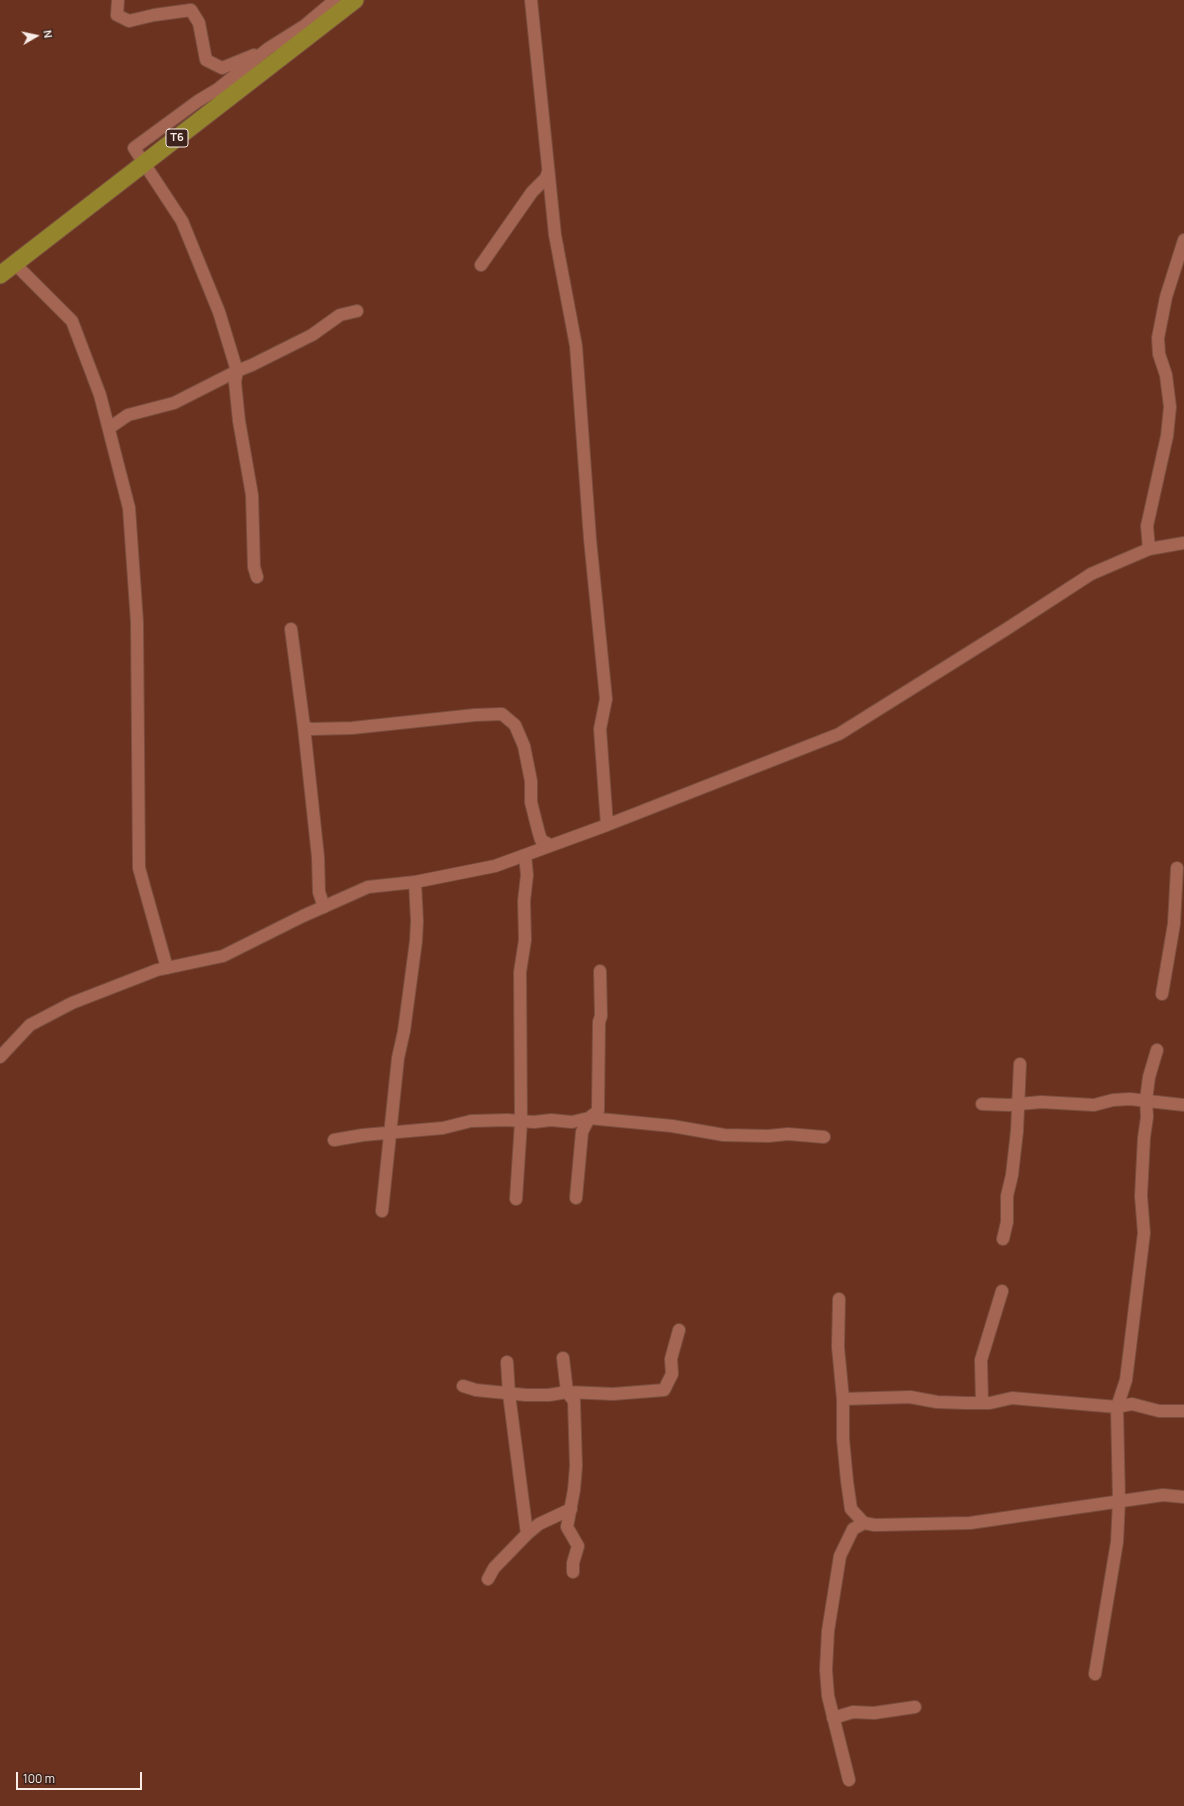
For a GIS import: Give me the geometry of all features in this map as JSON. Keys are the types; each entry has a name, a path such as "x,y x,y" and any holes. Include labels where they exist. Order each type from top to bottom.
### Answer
{"highway":[{"name":"T6","path":"0,275 355,0"}],"street":[{"path":"118,0 117,15 129,21 154,15 191,10 199,23 206,60 222,68 269,48"},
{"path":"257,577 254,566 252,495 239,421 235,382 236,370 219,312 182,221 134,148 198,101 218,89 269,48 304,26 335,0"},
{"path":"531,0 555,235 576,346 590,539 606,699 600,729 607,825"},
{"path":"481,264 532,192 546,178 548,172"},
{"path":"1149,549 1148,526 1167,436 1170,407 1166,375 1159,354 1158,338 1166,297 1184,240"},
{"path":"15,264 72,322 100,395 129,508 137,622 139,868 167,968"},
{"path":"112,426 128,415 174,403 236,370 252,366 312,335 340,316 357,311"},
{"path":"0,1057 30,1025 72,1003 157,970 223,956 368,887 415,882 495,866 607,825 839,734 1005,630 1090,574 1149,549 1184,543"},
{"path":"291,629 304,727 318,857 319,892 324,907"},
{"path":"304,727 312,729 352,728 476,715 502,714 515,725 524,746 532,781 531,802 538,830 541,840 550,845"},
{"path":"516,1199 521,1122 520,972 525,940 524,901 527,875 525,855"},
{"path":"1162,994 1179,924 1177,868"},
{"path":"382,1211 388,1150 392,1132 398,1058 404,1031 416,941 417,921 415,882"},
{"path":"576,1198 582,1132 589,1118 598,1112 599,1022 601,1016 600,971"},
{"path":"1095,1674 1116,1549 1119,1501 1117,1408 1126,1380 1144,1232 1141,1196 1147,1117 1146,1100 1149,1077 1157,1050"},
{"path":"1004,1239 1007,1222 1007,1196 1012,1175 1017,1131 1020,1064"},
{"path":"982,1104 1018,1105 1041,1102 1094,1105 1112,1100 1146,1100 1184,1105"},
{"path":"334,1140 392,1132 443,1128 471,1121 507,1120 521,1122 551,1120 572,1122 589,1118 665,1126 724,1135 768,1136 788,1134 824,1137"},
{"path":"982,1403 981,1360 1002,1291"},
{"path":"839,1299 838,1348 843,1399 843,1438 850,1502 851,1509 864,1523 875,1526 970,1522 1119,1501 1163,1496 1184,1497"},
{"path":"463,1386 476,1390 509,1394 549,1395 567,1392 613,1394 664,1390 672,1374 671,1359 679,1330"},
{"path":"563,1358 567,1392 574,1402 576,1466 571,1509 567,1528 578,1546 573,1563 573,1572"},
{"path":"507,1362 509,1394 527,1534"},
{"path":"843,1399 910,1397 937,1402 982,1403 1012,1398 1117,1408 1132,1404 1159,1411 1184,1411"},
{"path":"488,1579 494,1568 527,1534 539,1524 571,1509"},
{"path":"848,1780 828,1696 826,1670 828,1631 840,1556 853,1529 864,1523"},
{"path":"833,1718 853,1712 874,1713 915,1707"}]}
